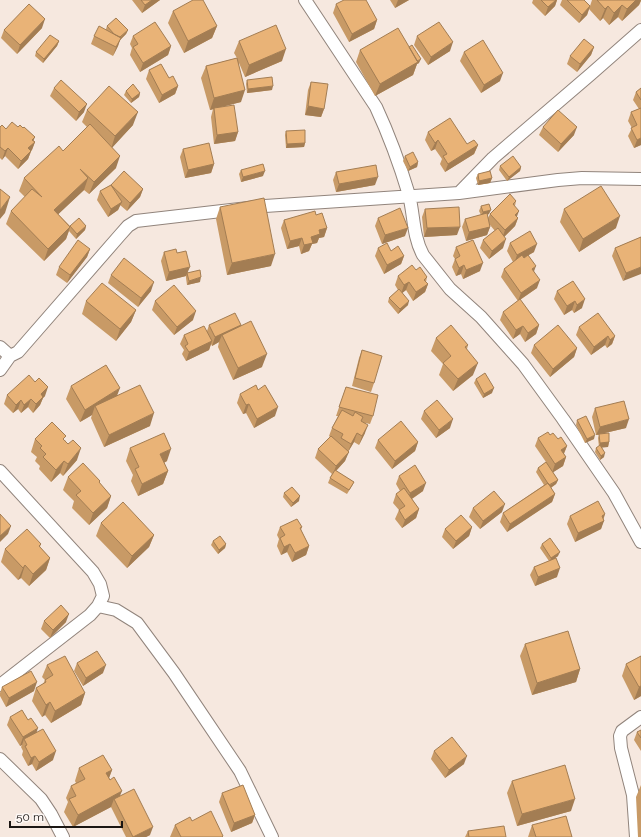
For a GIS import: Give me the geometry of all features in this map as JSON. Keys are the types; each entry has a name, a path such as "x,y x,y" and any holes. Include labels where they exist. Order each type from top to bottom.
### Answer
{"street":[{"path":"305,0 376,107 390,137 409,196 417,240 423,255 450,289 481,317 523,364 614,493 641,542"},
{"path":"459,193 493,158 641,30"},
{"path":"0,370 10,356 18,352 128,226 136,221 265,206 459,193 582,178 641,179"},
{"path":"0,347 10,356"},
{"path":"0,471 93,572 100,584 103,596 98,606 90,615 0,685"},
{"path":"98,606 116,610 137,623 174,673 240,771 272,837"},
{"path":"636,837 633,794 621,748 620,736 622,731 641,717"},
{"path":"0,759 41,799 63,837"}],"building":[{"path":"141,0 152,0 145,5"},
{"path":"193,0 203,0 217,26 188,41 173,11"},
{"path":"344,0 366,0 377,20 352,34 336,4"},
{"path":"541,0 556,0 548,7"},
{"path":"567,0 584,0 590,6 582,15"},
{"path":"597,0 636,0 627,9 622,5 614,13 608,6 605,9"},
{"path":"29,4 45,19 20,45 4,30"},
{"path":"116,18 128,30 120,37 114,34 107,26"},
{"path":"155,22 171,46 143,63 133,47 138,44 133,36"},
{"path":"439,22 453,42 431,57 417,36"},
{"path":"276,25 286,49 249,65 239,41"},
{"path":"99,26 121,38 116,47 94,36"},
{"path":"398,28 418,62 380,84 360,50"},
{"path":"50,35 59,41 44,59 36,52"},
{"path":"584,39 594,47 580,64 570,56"},
{"path":"483,40 503,73 484,85 464,52"},
{"path":"412,45 421,59 417,61 409,47"},
{"path":"237,58 245,90 214,98 206,66"},
{"path":"161,64 169,78 173,76 178,86 162,95 149,70"},
{"path":"272,77 273,86 248,89 247,80"},
{"path":"61,80 87,104 79,112 54,88"},
{"path":"311,82 328,84 324,109 308,106"},
{"path":"133,84 140,93 132,99 126,91"},
{"path":"109,86 138,112 115,136 87,110"},
{"path":"641,88 641,100 636,92"},
{"path":"234,105 238,132 217,135 214,108"},
{"path":"641,108 641,138 637,140 631,128 637,125 631,112"},
{"path":"558,110 577,127 561,144 543,127"},
{"path":"450,118 467,144 474,140 478,145 448,164 443,156 447,154 438,140 435,143 428,132"},
{"path":"12,122 18,127 20,125 23,128 24,127 35,137 32,140 35,142 28,148 31,151 21,161 8,148 5,151 0,147 0,127 2,125 6,129"},
{"path":"90,124 120,156 94,182 80,169 88,178 54,210 70,227 48,249 11,211 32,189 42,197 24,178 59,146 63,151"},
{"path":"305,130 305,143 287,144 286,131"},
{"path":"209,143 214,164 188,170 183,149"},
{"path":"413,152 418,162 410,167 405,156"},
{"path":"513,156 521,167 509,177 500,166"},
{"path":"263,164 265,171 243,177 241,170"},
{"path":"376,165 378,177 339,184 336,172"},
{"path":"124,171 143,189 130,203 111,185"},
{"path":"490,171 492,178 479,181 478,174"},
{"path":"111,185 122,202 111,209 100,191"},
{"path":"601,186 620,216 583,239 564,209"},
{"path":"0,189 10,197 0,210"},
{"path":"510,194 516,201 513,204 519,211 515,215 518,218 505,230 490,214"},
{"path":"264,198 275,254 232,263 220,207"},
{"path":"489,204 491,210 483,212 481,206"},
{"path":"459,207 460,227 427,228 425,209"},
{"path":"400,208 408,228 385,235 378,218"},
{"path":"315,211 316,215 322,213 327,228 319,230 320,234 311,237 313,243 304,245 302,238 290,241 284,220"},
{"path":"487,213 490,227 469,232 465,219"},
{"path":"79,218 86,226 77,234 70,226"},
{"path":"498,228 506,239 492,251 483,240"},
{"path":"530,231 537,244 517,255 510,243"},
{"path":"641,237 641,267 626,273 615,248"},
{"path":"78,240 90,249 70,275 59,267"},
{"path":"473,240 483,263 466,270 464,265 459,268 455,259 460,256 456,247"},
{"path":"387,243 391,251 398,246 404,256 387,265 378,248"},
{"path":"176,249 177,253 186,251 190,267 169,272 164,252"},
{"path":"522,255 524,258 528,255 536,266 532,269 540,280 521,293 504,269"},
{"path":"124,258 154,282 141,298 111,275"},
{"path":"412,265 416,270 420,267 427,277 424,280 428,284 416,292 409,282 404,285 398,276"},
{"path":"200,270 201,277 189,281 187,273"},
{"path":"573,281 585,299 577,305 575,301 567,306 557,291"},
{"path":"102,283 136,310 120,329 86,301"},
{"path":"174,285 196,311 177,327 155,301"},
{"path":"399,289 409,301 400,309 389,298"},
{"path":"520,299 539,325 528,333 523,326 516,330 503,312"},
{"path":"235,313 241,325 215,337 209,325"},
{"path":"598,313 615,336 610,340 608,336 594,347 579,327"},
{"path":"251,321 267,354 238,368 222,335"},
{"path":"451,325 468,345 465,347 478,363 458,379 443,363 451,356 436,338"},
{"path":"558,325 577,348 553,369 534,345"},
{"path":"204,326 212,341 189,352 185,346 188,344 184,335"},
{"path":"362,350 382,356 374,383 355,378"},
{"path":"106,365 120,388 85,410 71,386"},
{"path":"485,373 494,388 484,394 476,379"},
{"path":"29,375 35,382 39,378 48,387 41,394 43,397 36,404 31,399 24,405 21,400 16,405 7,395"},
{"path":"140,385 154,413 109,435 95,406"},
{"path":"256,385 258,390 265,385 278,407 257,419 249,404 246,405 240,394"},
{"path":"346,387 378,395 373,416 339,407"},
{"path":"437,400 453,419 439,430 424,411"},
{"path":"624,401 629,419 600,427 595,408"},
{"path":"342,410 353,416 355,412 363,417 361,421 368,425 362,436 357,433 351,444 341,438 343,434 332,428"},
{"path":"586,416 595,435 587,439 577,420"},
{"path":"401,421 418,442 395,461 378,440"},
{"path":"52,422 66,436 63,439 68,444 73,440 81,448 68,464 64,461 56,470 43,457 46,454 40,448 42,446 35,439"},
{"path":"548,432 550,435 553,433 558,439 561,437 567,446 561,450 566,457 555,464 538,438"},
{"path":"164,433 171,449 160,454 168,471 142,484 135,469 139,467 130,448"},
{"path":"609,433 609,442 600,443 599,434"},
{"path":"331,436 349,452 336,466 318,449"},
{"path":"600,445 605,453 601,456 596,448"},
{"path":"546,462 558,480 549,485 538,468"},
{"path":"83,463 100,481 99,482 111,496 93,513 76,495 81,491 68,477"},
{"path":"415,465 426,483 410,493 399,476"},
{"path":"335,470 354,482 349,490 330,478"},
{"path":"548,483 555,494 510,524 503,513"},
{"path":"292,487 300,496 293,503 284,493"},
{"path":"404,488 419,509 405,520 399,510 405,506 396,494"},
{"path":"494,491 505,504 483,521 473,508"},
{"path":"598,501 605,514 602,516 604,521 578,533 570,516"},
{"path":"123,502 154,535 132,556 101,523"},
{"path":"0,514 11,526 0,536"},
{"path":"461,515 472,527 456,541 445,529"},
{"path":"297,519 302,527 300,528 309,546 295,553 290,544 284,547 280,538 285,535 280,527"},
{"path":"27,529 41,544 39,546 50,558 33,574 25,565 23,568 5,549"},
{"path":"220,536 226,544 219,550 213,541"},
{"path":"550,538 560,552 551,558 542,544"},
{"path":"556,558 560,568 538,577 534,567"},
{"path":"61,605 69,614 53,630 44,621"},
{"path":"568,631 580,669 537,683 525,644"},
{"path":"97,651 106,665 86,678 77,663"},
{"path":"65,656 85,693 55,711 50,702 46,705 36,688 46,682 45,680 53,675 47,665"},
{"path":"641,656 641,686 639,687 626,664"},
{"path":"31,671 37,682 9,698 2,687"},
{"path":"22,710 28,720 31,718 38,728 23,737 10,717"},
{"path":"43,729 56,751 39,762 35,756 31,758 25,746 27,745 24,739"},
{"path":"641,730 641,738 637,732"},
{"path":"452,737 467,756 449,770 434,751"},
{"path":"103,755 112,770 106,773 110,780 114,777 122,791 78,815 69,799 76,796 71,786 85,779 79,768"},
{"path":"565,765 575,799 522,814 512,781"},
{"path":"243,785 255,815 234,823 222,793"},
{"path":"134,789 153,827 133,837 114,799"},
{"path":"211,811 223,836 222,837 181,837 175,825 190,817 192,821"},
{"path":"566,816 572,837 536,837 532,825"},
{"path":"504,826 506,837 469,837 468,831"}]}
